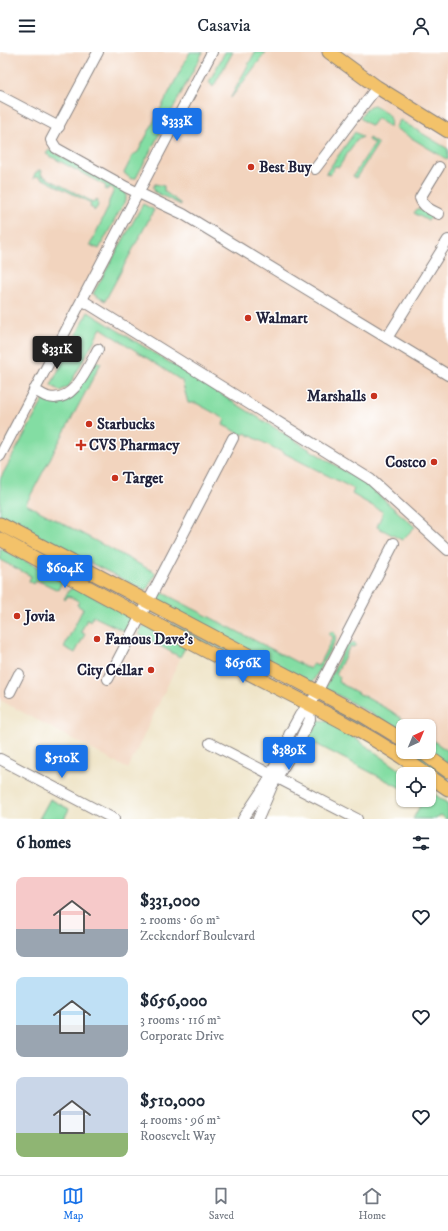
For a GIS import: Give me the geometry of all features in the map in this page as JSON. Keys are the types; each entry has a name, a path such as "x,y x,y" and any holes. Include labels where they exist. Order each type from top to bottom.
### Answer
{"main road":[{"path":"329,52 377,87 448,131"},
{"path":"0,524 373,722 396,736"},
{"path":"0,539 141,617 371,738 415,767"},
{"path":"432,759 448,771"},
{"path":"436,781 448,789"}],"street":[{"path":"98,52 52,140 56,148 138,192 183,214 448,375"},
{"path":"0,456 212,52"},
{"path":"315,169 377,87"},
{"path":"0,96 59,127"},
{"path":"439,167 420,198 426,207 439,214"},
{"path":"387,338 448,240"},
{"path":"82,300 370,479 448,550"},
{"path":"34,390 49,398 64,397 77,387 98,349"},
{"path":"108,679 233,438"},
{"path":"290,735 300,715 314,698 394,543"},
{"path":"10,692 19,674"},
{"path":"300,740 310,720 308,704"},
{"path":"210,743 357,819"},
{"path":"243,819 274,775 288,750"},
{"path":"0,759 114,819"},
{"path":"258,819 272,786 274,775"}],"shaded area":[{"path":"0,52 448,52 448,771 436,759 436,719 396,719 396,736 0,524"},
{"path":"0,539 186,646 128,769 0,700"}],"green space":[{"path":"190,52 203,52 136,178 131,179 124,173 133,155 138,152"},
{"path":"225,52 233,52 213,87 209,82"},
{"path":"255,52 266,52 231,98 231,97"},
{"path":"374,105 389,116 391,123 390,127 377,118 371,126 360,118 367,108"},
{"path":"400,120 448,149 448,160 395,128"},
{"path":"355,132 363,137 356,140 339,167 335,166 330,175 326,173"},
{"path":"369,138 378,144 356,178 353,176 374,144 368,140"},
{"path":"49,150 124,190 126,193 126,199 99,249 90,245 108,208 109,201 114,190 109,187 107,190 105,189 106,186 46,154"},
{"path":"40,170 42,171 41,175 93,202 97,199 98,204 94,211 94,209 90,207 91,203 37,176 33,179 35,173"},
{"path":"155,184 164,186 164,191 181,205 155,192 153,187"},
{"path":"143,204 154,210 105,301 93,294"},
{"path":"418,208 432,217 428,221 414,213"},
{"path":"88,312 367,485 415,527 402,540 377,527 383,512 352,494 354,489 245,433 243,435 223,425 225,419 196,403 188,403 182,381 101,328 69,386 60,391 51,385"},
{"path":"96,361 101,363 26,504 156,573 146,591 0,517 0,479 44,399 59,402 70,398"},
{"path":"0,548 63,580 58,590 37,580 34,584 29,581 31,576 0,560"},
{"path":"75,587 127,614 131,621 126,632 93,616 91,621 87,619 81,632 85,634 75,653 64,647 83,609 77,605 79,601 68,596 65,600 64,599 69,590"},
{"path":"161,592 310,669 313,664 318,666 333,637 329,635 330,632 334,632 336,639 312,683 156,601"},
{"path":"165,620 208,642 233,651 233,654 205,643 164,622"},
{"path":"150,626 186,646 180,657 138,634 142,627"},
{"path":"354,642 356,645 353,647 350,646 336,674 340,677 338,682 391,711 402,719 396,719 396,728 325,688 346,645"},
{"path":"327,706 396,741 396,747 326,707"},
{"path":"317,720 332,722 396,767 396,785 312,742 309,737"},
{"path":"436,743 448,751 448,764 436,756"},
{"path":"414,759 426,759 448,775 448,783 436,775 436,767 425,767"},
{"path":"436,795 448,804 448,819 441,815 436,819 413,819 419,807 436,807"},
{"path":"50,799 69,809 64,819 39,819"}],"place":[{"name":"Best Buy","path":"251,167"},
{"name":"Walmart","path":"248,318"},
{"name":"Marshalls","path":"374,396"},
{"name":"Starbucks","path":"89,424"},
{"name":"CVS Pharmacy","path":"81,445"},
{"name":"Costco","path":"434,462"},
{"name":"Target","path":"115,478"},
{"name":"Jovia","path":"17,616"},
{"name":"Famous Dave's","path":"97,639"},
{"name":"City Cellar","path":"151,670"}]}
